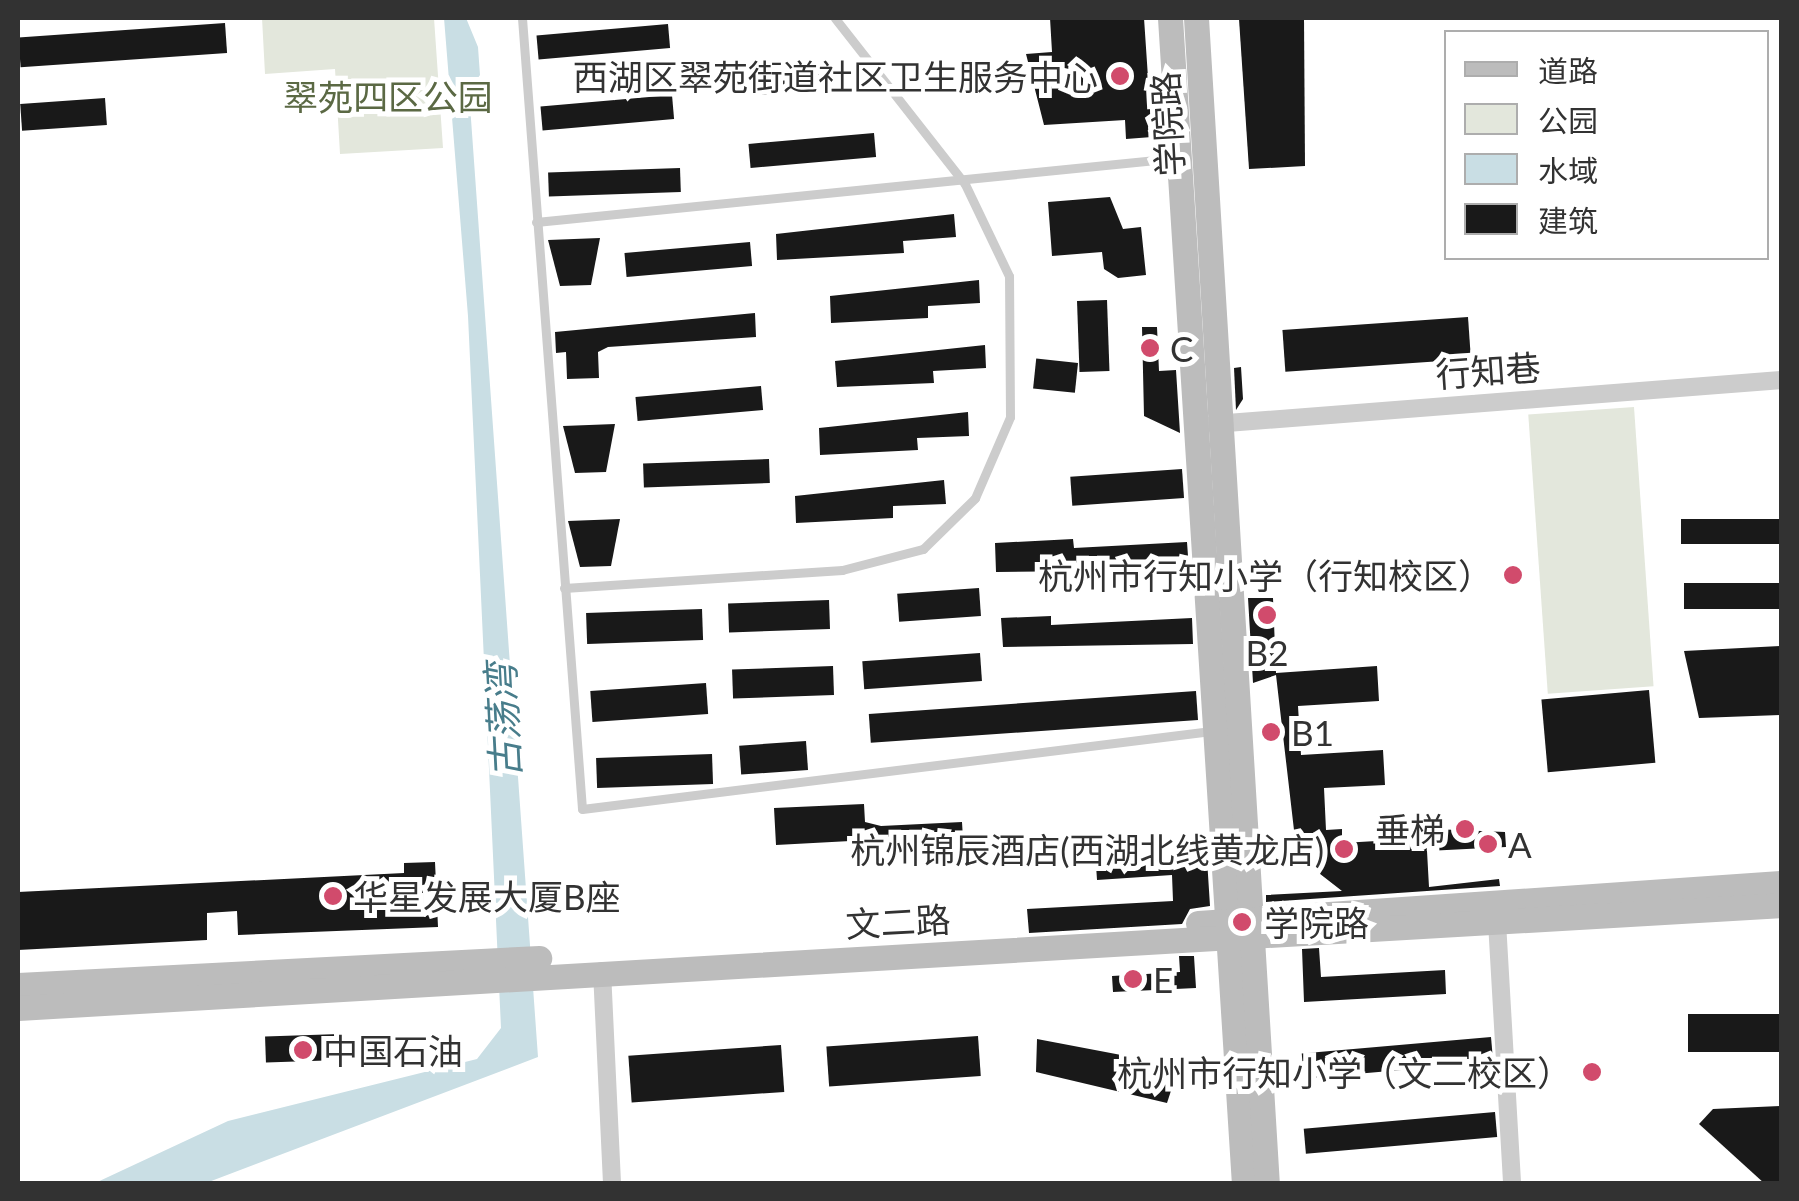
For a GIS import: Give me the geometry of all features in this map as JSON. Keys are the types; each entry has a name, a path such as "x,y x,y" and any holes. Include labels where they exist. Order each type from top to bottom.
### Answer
{"main road":[{"name":"学院路","path":"1170,18 1173,158 1210,424 1239,929 1244,1184"},
{"name":"学院路","path":"1196,18 1204,155 1219,730 1267,1184"},
{"name":"文二路","path":"541,966 602,971 1239,929 1782,883"},
{"name":"文二路","path":"18,1008 541,966 1782,905"},
{"name":"文二路","path":"18,986 491,969"}],"street":[{"name":"行知巷","path":"1210,424 1782,380"},
{"path":"1496,922 1512,1184"},
{"path":"602,971 612,1184"}],"lane":[{"path":"522,18 582,809 1219,730"},
{"path":"564,588 842,570 923,549 975,498 1010,418 1009,276 965,184 835,18"},
{"path":"536,222 965,184 1204,155"}],"green space":[{"name":"翠苑四区公园","path":"262,18 434,18 443,148 340,154 335,69 265,74"},
{"path":"1634,407 1654,686 1548,694 1528,414"}],"water":[{"name":"古荡湾","path":"444,18 466,18 478,47 480,75 469,91 538,1057 206,1183 93,1184 228,1121 477,1059 501,1028 468,316"}],"building":[{"name":"西湖区翠苑街道社区卫生服务中心","path":"1050,18 1144,18 1152,137 1126,139 1125,120 1044,125 1026,54 1052,52"},
{"path":"1304,18 1305,166 1249,169 1239,19"},
{"path":"225,23 227,53 21,67 19,37"},
{"path":"668,24 670,48 539,59 537,36"},
{"path":"836,68 837,92 761,95 760,71"},
{"path":"672,95 674,119 543,130 541,107"},
{"path":"105,98 107,125 22,131 20,104"},
{"path":"874,133 876,157 751,168 748,144"},
{"path":"680,168 681,192 549,197 548,173"},
{"path":"1110,197 1123,229 1141,227 1146,275 1118,278 1104,269 1102,252 1052,256 1048,202"},
{"path":"954,214 956,237 903,241 904,253 777,260 776,234"},
{"path":"600,238 591,285 560,286 548,240"},
{"path":"750,242 752,266 627,277 624,253"},
{"path":"979,280 980,303 928,306 928,318 831,323 830,296"},
{"path":"1107,300 1109,371 1079,372 1077,301"},
{"path":"755,313 756,337 608,347 598,352 599,378 567,379 566,352 556,353 555,332"},
{"path":"1468,317 1471,359 1285,372 1282,330"},
{"path":"1142,327 1157,327 1159,371 1176,370 1180,433 1144,416"},
{"path":"985,345 986,368 933,371 934,383 837,387 835,361"},
{"path":"1036,359 1078,363 1075,393 1033,388"},
{"path":"1241,367 1243,399 1236,410 1234,368"},
{"path":"761,386 763,410 638,421 635,397"},
{"path":"968,412 969,436 917,438 918,450 820,455 819,428"},
{"path":"615,424 606,472 575,473 563,426"},
{"path":"769,459 770,483 644,487 643,463"},
{"path":"1182,469 1184,498 1072,506 1070,477"},
{"path":"944,480 946,504 893,506 893,518 796,523 795,496"},
{"path":"620,519 611,566 580,567 568,521"},
{"path":"1681,519 1782,519 1782,544 1681,544"},
{"path":"1073,539 1074,548 1187,542 1189,570 996,572 995,543"},
{"path":"1684,583 1782,583 1782,609 1684,609"},
{"path":"979,588 981,616 899,622 897,594"},
{"path":"1248,598 1273,598 1276,673 1377,666 1379,701 1298,706 1301,755 1383,750 1385,785 1324,788 1326,830 1342,829 1342,843 1411,839 1410,828 1505,832 1506,847 1427,851 1429,887 1499,879 1500,886 1266,902 1266,895 1342,891 1297,856 1276,675 1253,683"},
{"path":"829,600 830,629 729,633 728,604"},
{"path":"702,609 703,640 587,644 586,613"},
{"path":"1051,616 1051,625 1192,618 1193,644 1003,647 1001,618"},
{"path":"1782,646 1782,715 1699,718 1684,651"},
{"path":"980,653 982,681 864,689 862,661"},
{"path":"833,666 834,695 733,699 732,670"},
{"path":"706,683 708,714 592,722 590,691"},
{"path":"1649,690 1655,763 1548,772 1541,699"},
{"path":"1196,691 1198,720 871,743 869,714"},
{"path":"806,741 808,770 741,775 739,746"},
{"path":"712,754 713,784 597,788 596,758"},
{"path":"864,804 865,822 881,826 962,822 964,855 870,859 869,840 776,845 774,808"},
{"path":"1207,859 1210,906 1190,909 1182,924 1029,933 1027,909 1173,901 1172,875 1097,880 1096,865"},
{"path":"435,862 438,927 238,935 237,911 207,913 207,940 18,950 18,892 404,873 404,863"},
{"path":"1319,948 1321,977 1445,970 1446,994 1304,1002 1302,949"},
{"path":"1179,956 1194,956 1196,988 1113,992 1112,976 1180,972"},
{"path":"1688,1014 1782,1014 1782,1052 1688,1052"},
{"name":"中国石油","path":"340,1034 341,1060 266,1063 265,1037"},
{"path":"978,1036 981,1076 829,1087 826,1047"},
{"path":"1491,1037 1493,1062 1304,1078 1302,1054"},
{"path":"1037,1039 1179,1066 1167,1103 1036,1072"},
{"path":"781,1045 784,1092 632,1103 628,1056"},
{"path":"1782,1106 1782,1184 1765,1184 1699,1124 1713,1109"},
{"path":"1495,1112 1497,1137 1306,1154 1304,1129"}],"place":[{"name":"西湖区翠苑街道社区卫生服务中心","path":"1120,76"},
{"name":"C","path":"1150,348"},
{"name":"杭州市行知小学（行知校区）","path":"1513,575"},
{"name":"B2","path":"1267,615"},
{"name":"B1","path":"1271,732"},
{"name":"垂梯","path":"1465,829"},
{"name":"A","path":"1488,844"},
{"name":"杭州锦辰酒店(西湖北线黄龙店)","path":"1344,849"},
{"name":"华星发展大厦B座","path":"333,896"},
{"name":"学院路","path":"1242,922"},
{"name":"E","path":"1133,979"},
{"name":"中国石油","path":"303,1050"},
{"name":"杭州市行知小学（文二校区）","path":"1592,1072"}]}
